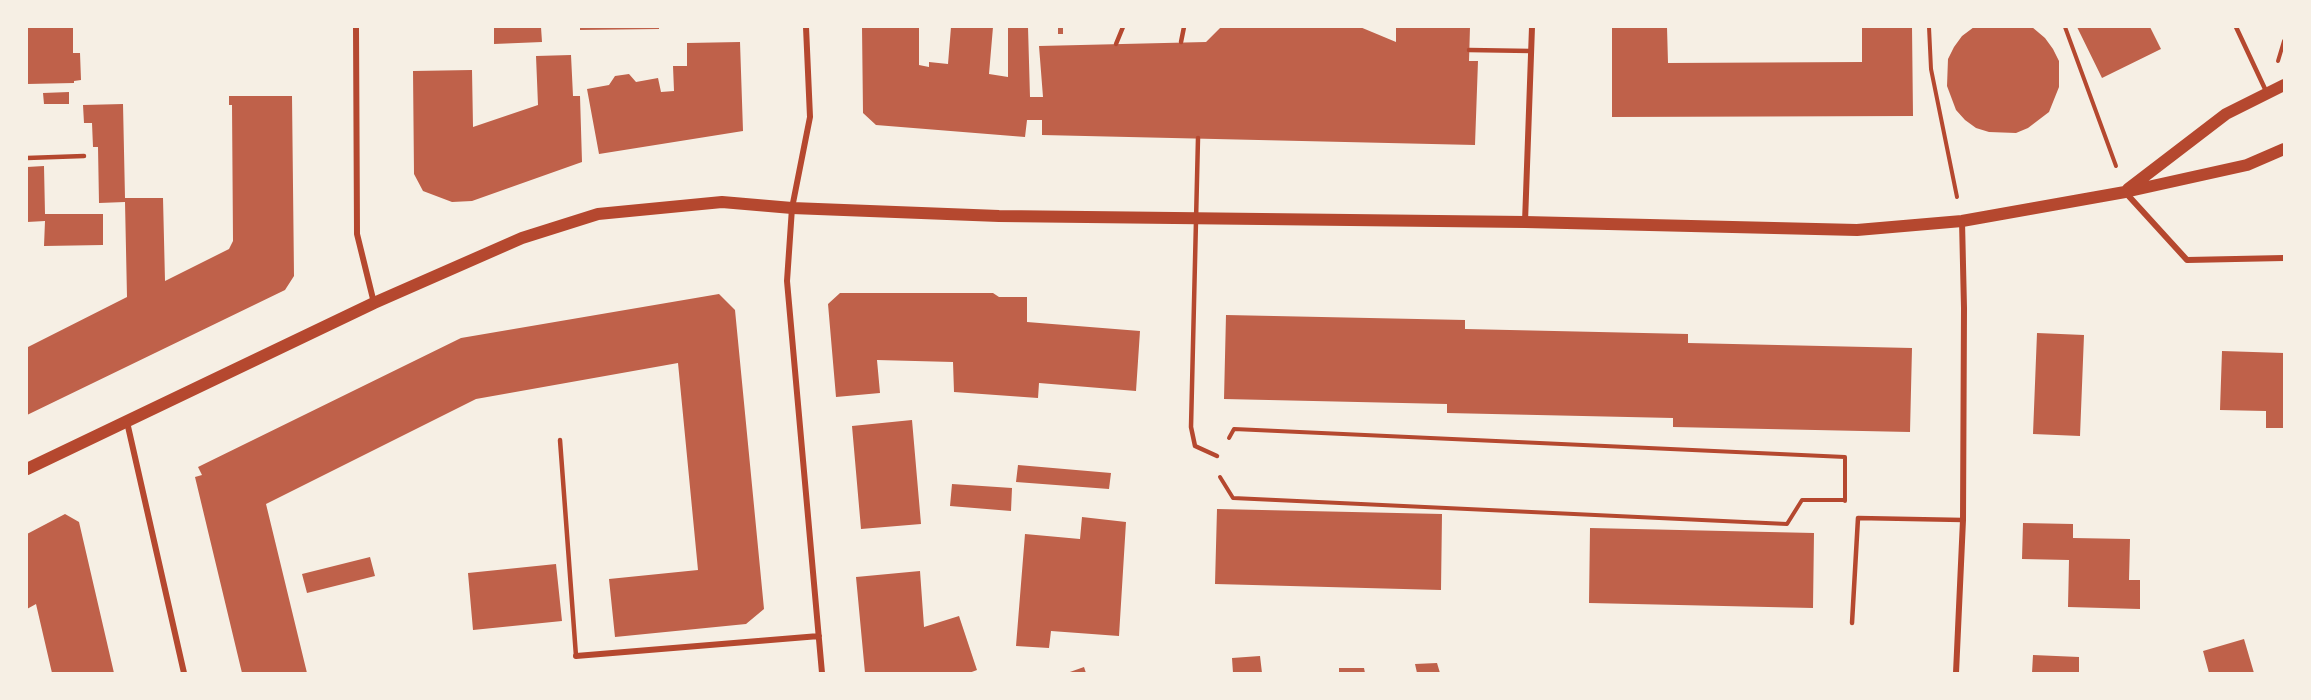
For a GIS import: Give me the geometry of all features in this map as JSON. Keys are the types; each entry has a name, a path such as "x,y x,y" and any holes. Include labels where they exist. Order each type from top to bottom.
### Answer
{"main road":[{"path":"2125,192 2226,114 2284,85"},
{"path":"27,468 374,303 522,238 598,214 722,202 792,208 999,216 1525,222 1857,230 1962,221 2125,192 2247,165 2284,149"}],"street":[{"path":"356,27 357,234 374,303"},
{"path":"806,27 810,117 792,208 787,281 822,673"},
{"path":"1525,222 1532,27"},
{"path":"2125,192 2187,260 2284,258"},
{"path":"1956,673 1963,520 1962,221"},
{"path":"127,422 184,673"},
{"path":"576,656 819,636"}],"lane":[{"path":"1116,44 1122,27"},
{"path":"1181,42 1184,27"},
{"path":"2236,27 2267,94"},
{"path":"1469,50 1531,51"},
{"path":"1198,138 1191,427 1196,446 1217,456"},
{"path":"27,158 84,156"},
{"path":"560,440 576,656"},
{"path":"1852,624 1858,518 1963,520"}],"path":[{"path":"1929,27 1930,69 1962,221"},
{"path":"2065,27 2125,192"},
{"path":"1845,500 1802,500 1787,524 1233,498 1219,476 1217,456 1234,429 1845,457 1845,500 1858,518"}],"building":[{"path":"27,27 73,27 73,53 80,53 81,80 74,81 74,83 27,84"},
{"path":"494,27 541,27 542,42 494,44"},
{"path":"580,27 659,27 659,29 580,30"},
{"path":"862,27 919,27 919,65 929,67 929,62 948,64 951,27 993,27 989,74 1008,77 1008,27 1028,27 1030,97 1043,97 1039,46 1206,42 1221,27 1360,27 1396,42 1396,27 1470,27 1469,61 1478,61 1475,145 1042,135 1042,120 1027,120 1025,137 876,125 863,113"},
{"path":"1058,27 1063,27 1063,34 1058,34"},
{"path":"1612,27 1667,27 1668,63 1862,62 1862,27 1912,27 1913,116 1612,117"},
{"path":"1974,27 2032,27 2045,38 2053,49 2059,61 2059,87 2049,112 2028,128 2016,133 1989,132 1976,128 1956,110 1947,86 1948,59 1962,36"},
{"path":"2077,27 2150,27 2161,49 2102,78"},
{"path":"740,42 743,131 599,154 587,89 609,85 615,76 629,74 636,82 658,78 661,92 674,91 673,66 687,66 687,43"},
{"path":"571,55 573,96 580,96 582,162 472,201 452,202 423,191 414,174 413,71 472,70 473,127 538,105 536,56"},
{"path":"69,92 69,104 44,104 43,93"},
{"path":"229,96 292,96 294,276 285,290 27,415 28,347 127,297 125,202 99,203 98,147 93,147 92,123 84,123 83,105 123,104 125,198 163,198 165,281 229,249 233,241 232,105 229,105"},
{"path":"44,166 45,214 103,214 103,245 44,246 45,221 27,222 27,167"},
{"path":"840,293 993,293 999,297 1027,297 1027,322 1140,331 1136,391 1039,383 1038,398 954,392 953,362 877,360 880,393 836,397 828,304"},
{"path":"719,294 735,310 764,609 746,624 615,637 609,579 698,570 678,363 476,399 266,504 307,673 242,673 195,477 202,475 198,467 461,338"},
{"path":"1226,315 1465,320 1465,329 1688,334 1688,343 1912,348 1910,432 1673,427 1673,418 1447,413 1447,404 1224,399"},
{"path":"2037,333 2084,335 2080,436 2033,434"},
{"path":"2222,351 2284,353 2284,428 2266,428 2266,411 2220,410"},
{"path":"912,420 921,524 861,529 852,426"},
{"path":"1018,465 1111,473 1109,489 1016,482"},
{"path":"952,484 1012,488 1011,511 950,506"},
{"path":"1217,509 1442,514 1441,590 1215,584"},
{"path":"65,514 79,522 114,673 52,673 36,604 27,609 27,534"},
{"path":"1082,517 1126,522 1119,636 1051,631 1049,648 1016,646 1025,534 1080,539"},
{"path":"2023,523 2073,524 2073,538 2130,539 2129,580 2140,580 2140,609 2068,607 2069,560 2022,559"},
{"path":"1590,528 1814,533 1813,608 1589,603"},
{"path":"370,557 375,576 307,593 302,574"},
{"path":"556,564 562,621 473,630 468,573"},
{"path":"920,571 924,627 959,616 977,670 969,673 865,673 856,577"},
{"path":"2244,639 2254,673 2209,673 2203,651"},
{"path":"2033,655 2079,657 2079,673 2032,673"},
{"path":"1260,656 1262,673 1233,673 1232,658"},
{"path":"1437,663 1440,673 1417,673 1415,664"},
{"path":"1084,667 1086,673 1067,673"},
{"path":"1339,668 1364,668 1365,673 1339,673"}]}
